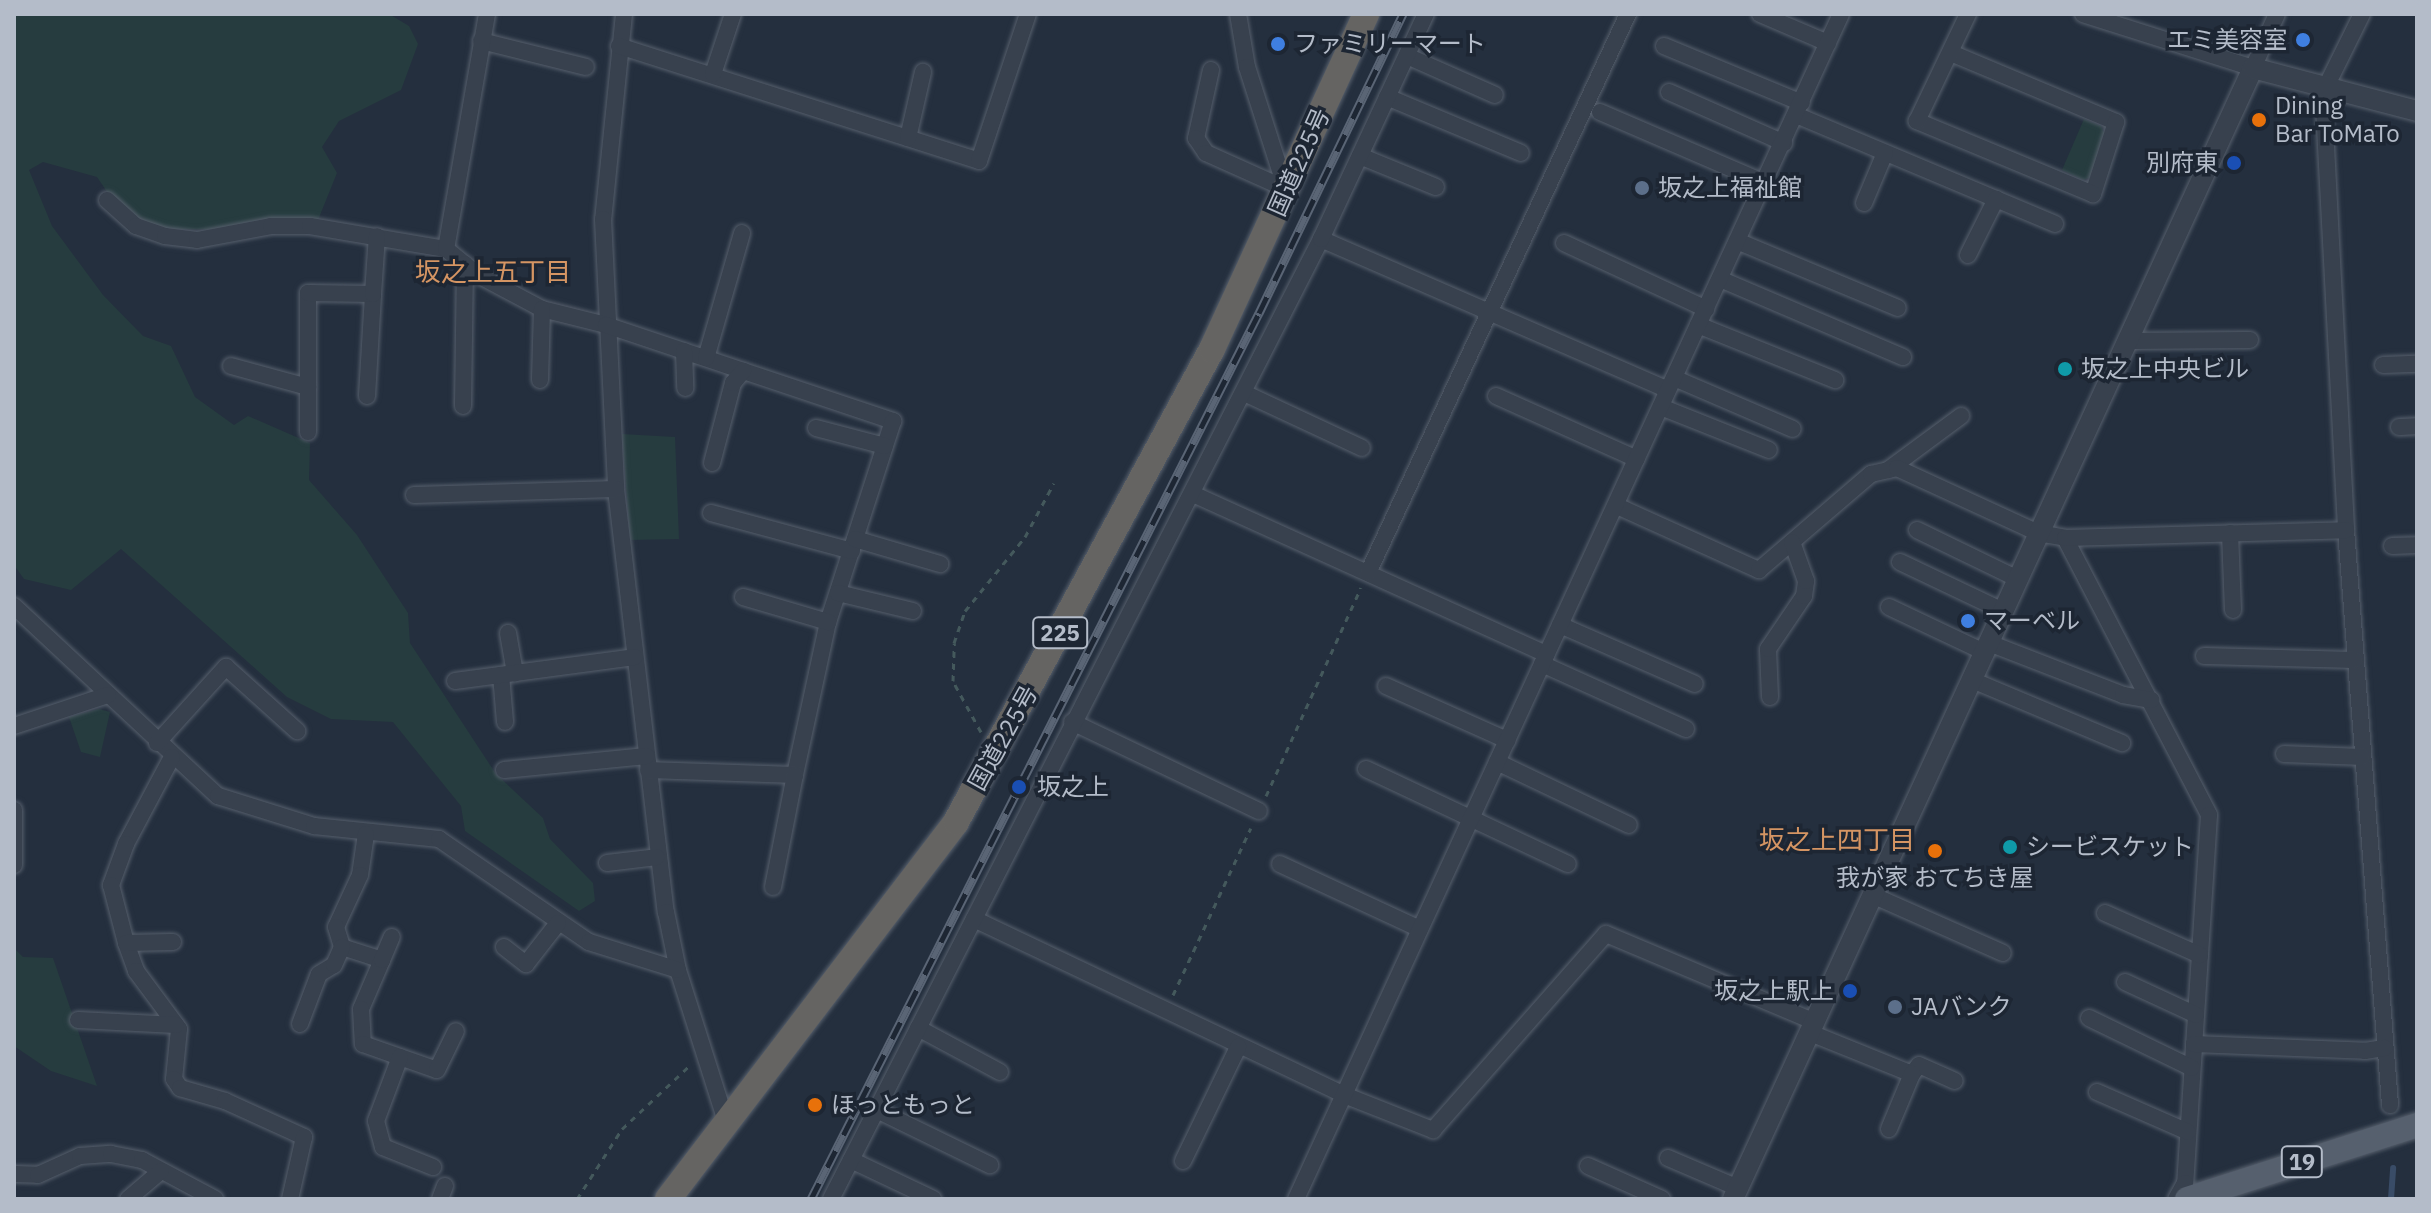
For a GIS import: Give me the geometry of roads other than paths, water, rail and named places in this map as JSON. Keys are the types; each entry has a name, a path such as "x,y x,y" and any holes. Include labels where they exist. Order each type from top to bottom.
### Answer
{"highway":[{"name":"国道225号","path":"668,1199 921,872 998,748 1212,349 1366,14"}],"main road":[{"name":"19","path":"2187,1199 2417,1125"}],"street":[{"path":"446,249 487,14"},
{"path":"624,14 604,204 606,325 616,489 657,857 678,970 726,1121"},
{"path":"713,74 733,14"},
{"path":"619,46 979,161 1028,14"},
{"path":"1238,14 1247,67 1286,189"},
{"path":"831,1199 1072,722 1244,393 1321,239 1426,14"},
{"path":"1368,573 1628,14"},
{"path":"1760,14 1828,43"},
{"path":"1296,1199 1841,14"},
{"path":"1951,53 2116,122 2093,194 1917,121 1968,14"},
{"path":"2083,14 2325,89 2417,111"},
{"path":"1668,1158 1735,1194 2277,14"},
{"path":"2362,14 2325,89 2346,530 2390,1105"},
{"path":"481,41 586,67"},
{"path":"1664,46 1885,153 2055,224"},
{"path":"1407,56 1495,95"},
{"path":"1211,70 1196,138 1206,153 1286,189"},
{"path":"908,138 923,72"},
{"path":"1669,92 1784,143"},
{"path":"1387,97 1521,153"},
{"path":"1600,112 1765,183"},
{"path":"1864,203 1885,153"},
{"path":"1360,156 1436,187"},
{"path":"1968,255 1996,199"},
{"path":"107,200 136,226 165,236 197,240 271,226 377,236 446,249 465,264 542,309 606,325 893,421 828,622 773,887"},
{"path":"706,358 742,233"},
{"path":"367,396 377,236"},
{"path":"1321,239 1671,384 1793,429"},
{"path":"1737,241 1892,300"},
{"path":"1564,243 1706,309"},
{"path":"463,406 465,264"},
{"path":"1720,279 1903,357"},
{"path":"308,432 308,293 373,294"},
{"path":"540,380 542,309"},
{"path":"1698,325 1835,380"},
{"path":"2128,341 2250,340"},
{"path":"684,351 685,388"},
{"path":"2383,365 2417,364"},
{"path":"231,366 308,387"},
{"path":"712,463 733,383 743,371"},
{"path":"1244,393 1362,448"},
{"path":"1496,396 1637,459"},
{"path":"1661,407 1769,450"},
{"path":"1888,470 1961,416"},
{"path":"2399,427 2417,426"},
{"path":"816,428 885,446"},
{"path":"1617,506 1759,570 1871,474 1897,468 2038,533 2065,538 2346,530"},
{"path":"414,495 616,489"},
{"path":"1193,494 1368,573 1686,729"},
{"path":"711,513 940,564"},
{"path":"1917,530 2018,579"},
{"path":"2230,533 2233,610"},
{"path":"2065,538 2152,700 2209,815 2185,1183 2176,1199"},
{"path":"1770,697 1768,649 1804,596 1806,581 1792,542"},
{"path":"2392,546 2417,545"},
{"path":"1900,562 2003,611"},
{"path":"838,593 913,611"},
{"path":"743,597 828,622"},
{"path":"14,606 172,757 218,796 314,826 366,834 439,839 589,942 678,970"},
{"path":"1889,607 1986,648 2123,695 2152,700"},
{"path":"1560,625 1695,684"},
{"path":"505,722 508,633"},
{"path":"2204,656 2355,660"},
{"path":"455,681 634,657"},
{"path":"157,743 226,667 297,731"},
{"path":"1972,680 2122,743"},
{"path":"1386,686 1507,740"},
{"path":"14,726 108,695"},
{"path":"1072,722 1259,811"},
{"path":"2284,754 2362,757"},
{"path":"172,757 126,844 111,885 126,943 136,971 176,1025 174,1079 180,1088 225,1101 304,1137 290,1199"},
{"path":"1497,762 1629,825"},
{"path":"504,770 647,763 795,775"},
{"path":"1366,769 1568,864"},
{"path":"14,810 14,865"},
{"path":"300,1024 319,974 334,965 342,947 336,927 360,875 366,834"},
{"path":"607,863 657,857"},
{"path":"1280,864 1420,929"},
{"path":"1872,895 2003,953"},
{"path":"2105,913 2200,955"},
{"path":"974,919 1238,1047 1344,1095 1433,1130 1606,934 1912,1074"},
{"path":"504,947 526,964 558,923"},
{"path":"392,937 361,1009 363,1044 437,1070 456,1031"},
{"path":"126,943 173,942"},
{"path":"342,947 382,960"},
{"path":"2125,982 2196,1015"},
{"path":"2089,1018 2192,1068"},
{"path":"78,1020 176,1025"},
{"path":"918,1028 1000,1072"},
{"path":"2194,1044 2365,1051 2385,1048"},
{"path":"1183,1161 1238,1047"},
{"path":"400,1057 376,1121 383,1147 433,1167"},
{"path":"1889,1129 1912,1074 1919,1065 1955,1081"},
{"path":"2097,1092 2188,1132"},
{"path":"877,1110 990,1165"},
{"path":"14,1174 38,1175 80,1156 111,1154 142,1160 215,1199"},
{"path":"851,1160 933,1199"},
{"path":"1588,1166 1662,1199"},
{"path":"128,1199 161,1171"}],"waterway":[{"path":"2391,1199 2393,1168"}],"railway":[{"path":"811,1199 1259,313 1403,14"}],"place":[{"name":"エミ美容室","path":"2303,40"},
{"name":"ファミリーマート","path":"1278,44"},
{"name":"Dining Bar ToMaTo","path":"2259,120"},
{"name":"別府東","path":"2234,163"},
{"name":"坂之上福祉館","path":"1642,188"},
{"name":"坂之上中央ビル","path":"2065,369"},
{"name":"マーベル","path":"1968,621"},
{"name":"坂之上","path":"1019,787"},
{"name":"シービスケット","path":"2010,847"},
{"name":"我が家 おてちき屋","path":"1935,851"},
{"name":"坂之上駅上","path":"1850,991"},
{"name":"JAバンク","path":"1895,1007"},
{"name":"ほっともっと","path":"815,1105"}],"district":[{"name":"坂之上五丁目","path":"493,272"},
{"name":"坂之上四丁目","path":"1837,840"}]}
